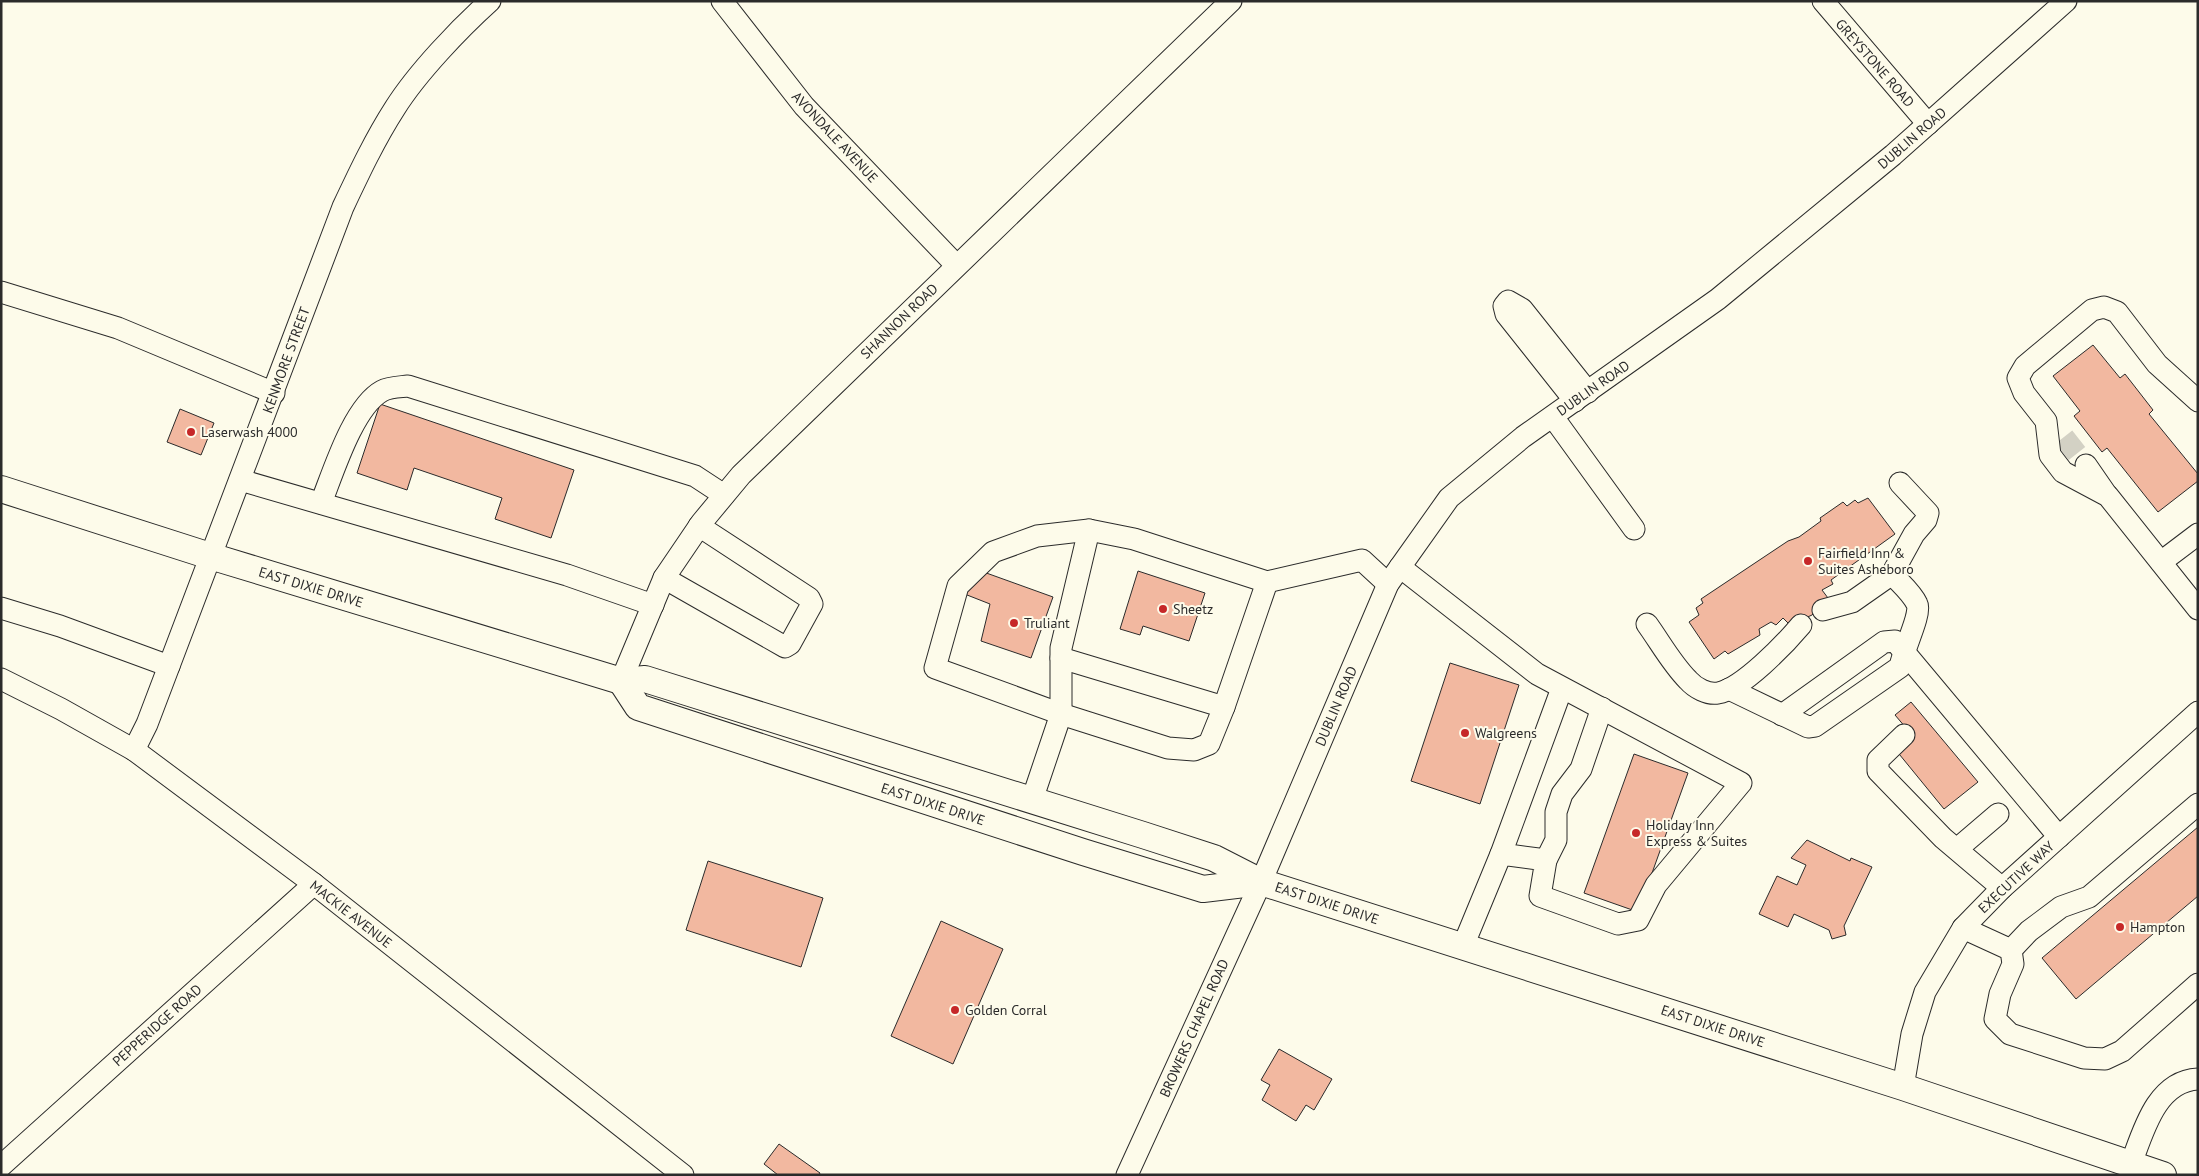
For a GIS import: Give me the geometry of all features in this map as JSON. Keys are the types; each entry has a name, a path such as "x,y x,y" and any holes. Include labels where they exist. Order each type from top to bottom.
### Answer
{"main road":[{"name":"EAST DIXIE DRIVE","path":"1,489 210,556 621,681 645,679 1032,800 1214,858 1261,882 1903,1087 2163,1175"},
{"name":"EAST DIXIE DRIVE","path":"621,681 638,708 1083,852 1203,889 1261,882"}],"street":[{"name":"KENMORE STREET","path":"134,750 148,724 210,556 274,393 330,238 368,154 401,99 434,59 490,1"},
{"name":"AVONDALE AVENUE","path":"722,1 804,106 956,265"},
{"name":"SHANNON ROAD","path":"621,681 664,578 699,526 724,495 813,404 1231,1"},
{"name":"GREYSTONE ROAD","path":"1823,1 1928,124"},
{"name":"DUBLIN ROAD","path":"1261,882 1394,576 1449,498 1523,438 1718,299 1928,124 2066,1"},
{"path":"1,292 118,328 274,393"},
{"path":"2064,437 2046,421 2024,393 2018,378 2025,366 2092,310 2104,307 2117,312 2157,364 2171,379 2192,393 2198,401"},
{"path":"321,503 350,432 371,399 383,390 408,386 696,476 724,495"},
{"path":"1553,417 1634,529"},
{"path":"2046,421 2050,455 2063,472 2108,496"},
{"path":"2086,465 2108,496 2198,610"},
{"path":"240,480 567,575 653,605"},
{"path":"1823,610 1852,602 1892,574 1914,534 1926,520 1928,513 1900,483"},
{"path":"664,578 785,647 790,644 812,604 809,598 699,526"},
{"path":"1267,582 1224,708 1209,744 1194,750 1168,748 1060,714 935,668 958,586 993,552 1037,536 1089,530 1134,539 1267,582 1362,560 1394,576 1537,674 1602,708 1741,783 1656,885 1638,920 1618,924 1540,896 1546,860 1556,840 1556,812 1562,794 1581,769 1602,708"},
{"path":"1032,800 1060,714 1061,648 1089,530"},
{"path":"2161,562 2198,534"},
{"path":"1729,689 1808,727 1815,726 1900,667 1903,650 1918,615 1918,605 1892,574"},
{"path":"1,608 60,626 169,666"},
{"path":"1647,624 1688,681 1704,692 1717,694 1729,689 1781,649 1801,625"},
{"path":"1782,715 1884,642 1895,641 2059,837"},
{"path":"1061,658 1224,708"},
{"name":"MACKIE AVENUE","path":"1,679 61,709 134,750 314,884 683,1175"},
{"path":"1463,946 1500,854 1562,688"},
{"name":"EXECUTIVE WAY","path":"1903,1087 1912,1034 1925,992 1963,928 2002,888 2196,716"},
{"path":"1904,735 1878,760 1878,771 1956,849 2002,888"},
{"path":"2011,950 2029,931 2061,907 2089,897 2198,804"},
{"path":"1956,849 1998,814"},
{"path":"1500,854 1546,860"},
{"name":"BROWERS CHAPEL ROAD","path":"1127,1175 1261,882"},
{"name":"PEPPERIDGE ROAD","path":"1,1166 314,884"},
{"path":"1963,928 2011,950"},
{"path":"2011,950 2013,964 2000,994 1995,1019 2010,1034 2084,1058 2106,1059 2122,1051 2198,984"},
{"path":"2131,1164 2151,1110 2172,1090 2191,1079 2198,1079"}],"building":[{"path":"2093,345 2120,378 2125,374 2153,410 2149,414 2198,474 2198,481 2158,512 2107,448 2102,452 2074,416 2080,411 2053,376"},
{"path":"380,404 574,470 551,538 495,519 502,498 414,468 407,490 357,473"},
{"name":"Laserwash 4000","path":"180,409 214,423 201,455 167,442"},
{"name":"Fairfield Inn & Suites Asheboro","path":"1868,498 1895,534 1831,580 1833,584 1822,590 1828,598 1812,615 1790,625 1783,618 1776,625 1771,622 1759,629 1760,635 1728,654 1725,651 1714,659 1689,622 1699,615 1696,608 1703,603 1701,599 1788,541 1799,537 1821,521 1820,518 1843,502 1847,506 1855,500 1858,503"},
{"name":"Truliant","path":"978,570 1053,597 1031,658 981,641 990,604 962,593"},
{"name":"Sheetz","path":"1138,571 1205,593 1189,641 1143,626 1140,635 1120,629"},
{"name":"Walgreens","path":"1450,663 1519,685 1480,804 1411,781"},
{"path":"1911,702 1978,782 1944,809 1895,749 1912,735 1895,715"},
{"name":"Holiday Inn Express & Suites","path":"1634,754 1688,773 1638,912 1584,893"},
{"name":"Hampton","path":"2198,827 2198,896 2076,999 2042,958"},
{"path":"1807,840 1850,861 1851,858 1872,867 1844,926 1846,935 1832,939 1829,930 1794,914 1788,927 1759,914 1777,876 1797,885 1806,865 1791,858"},
{"path":"708,861 823,898 801,967 686,930"},
{"path":"941,921 1003,949 953,1064 891,1036"},
{"path":"1279,1049 1332,1079 1314,1110 1306,1105 1296,1121 1262,1100 1270,1085 1261,1080"},
{"path":"779,1144 820,1173 819,1175 778,1175 764,1164"}],"tunnel":[{"path":"2064,437 2086,465"}],"place":[{"name":"Laserwash 4000","path":"191,432"},
{"name":"Fairfield Inn & Suites Asheboro","path":"1808,561"},
{"name":"Sheetz","path":"1163,609"},
{"name":"Truliant","path":"1014,623"},
{"name":"Walgreens","path":"1465,733"},
{"name":"Holiday Inn Express & Suites","path":"1636,833"},
{"name":"Hampton","path":"2120,927"},
{"name":"Golden Corral","path":"955,1010"}]}
